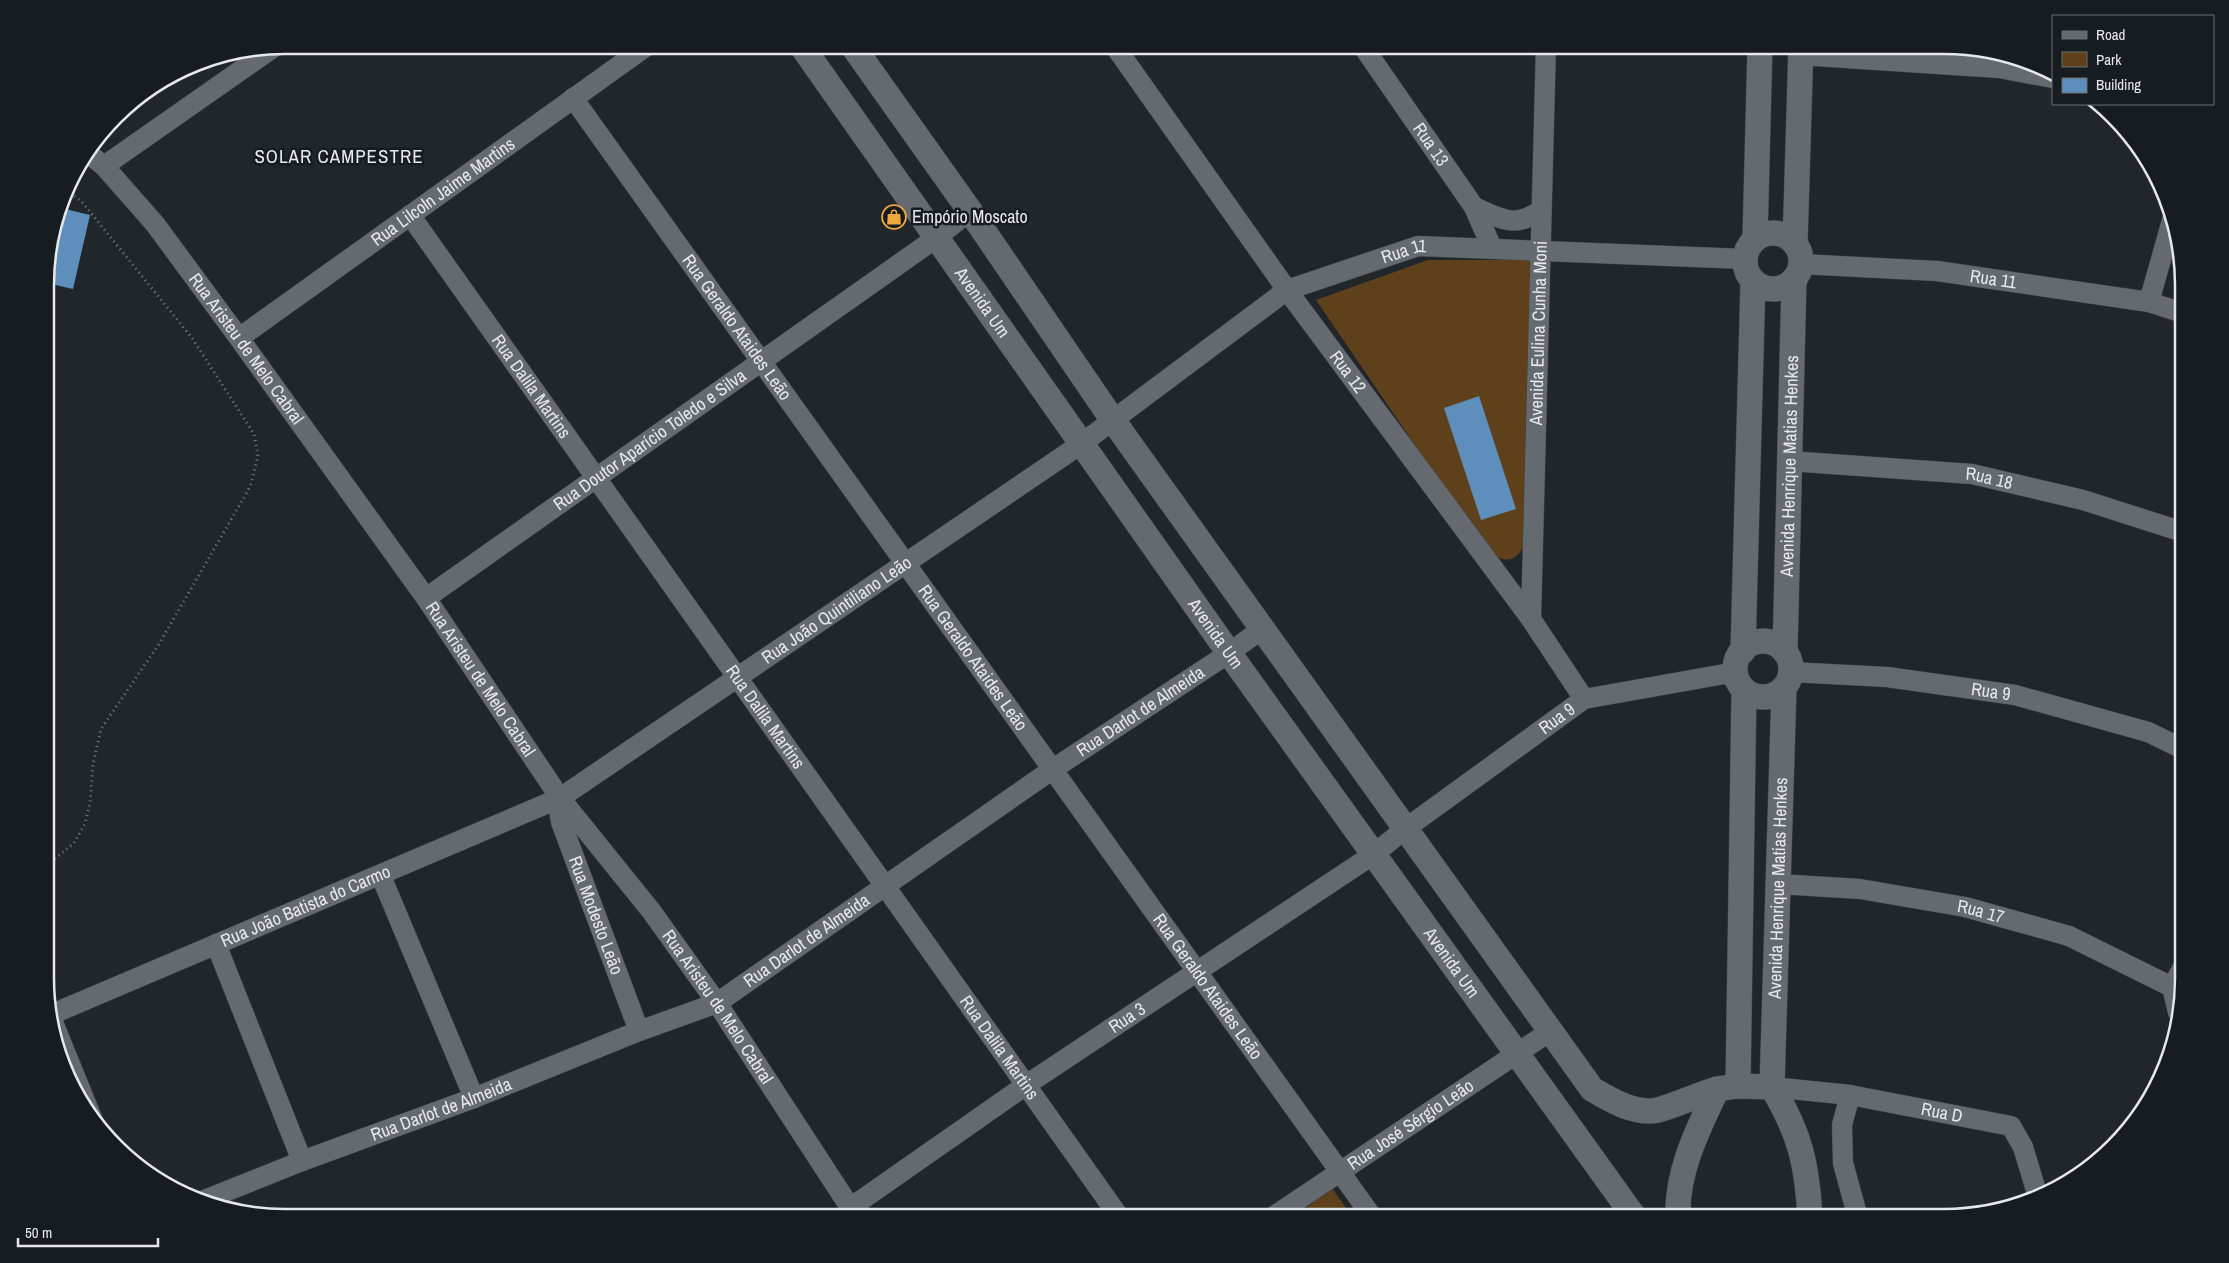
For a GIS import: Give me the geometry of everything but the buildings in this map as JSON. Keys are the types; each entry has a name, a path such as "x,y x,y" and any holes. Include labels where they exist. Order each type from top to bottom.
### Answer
{"street":[{"name":"Rua Lilcoln Jaime Martins","path":"239,338 635,54"},
{"name":"Avenida Um","path":"807,54 1229,653 1629,1209"},
{"path":"858,54 970,211 1112,419 1592,1090 1612,1101 1636,1109 1656,1110 1728,1087 1772,1087 1788,1114 1804,1157 1809,1209"},
{"name":"Rua 12","path":"1120,54 1287,290 1531,620 1584,699"},
{"name":"Rua 13","path":"1368,54 1474,206 1492,248"},
{"name":"Avenida Eulina Cunha Moni","path":"1531,620 1546,54"},
{"name":"Avenida Henrique Matias Henkes","path":"1728,1087 1751,260 1760,54"},
{"name":"Avenida Henrique Matias Henkes","path":"1772,1087 1777,884 1786,671 1789,461 1796,263 1800,54"},
{"path":"1844,54 1999,68 2042,76"},
{"path":"96,160 261,55"},
{"name":"Rua Geraldo Ataides Leão","path":"573,98 1367,1209"},
{"name":"Rua Aristeu de Melo Cabral","path":"96,160 155,224 239,338 426,598 559,799 652,912 717,1003 851,1209"},
{"path":"1474,206 1500,218 1521,221 1541,210"},
{"name":"Rua Doutor Aparício Toledo e Silva","path":"426,598 936,238 970,211"},
{"name":"Rua Dalila Martins","path":"410,215 1114,1209"},
{"path":"2149,302 2169,232"},
{"path":"1774,233 1784,235 1796,263 1785,286 1775,289 1763,287 1751,260 1765,234 1774,233"},
{"name":"Rua 11","path":"1112,419 1287,290 1418,246 1751,260"},
{"name":"Rua 11","path":"1796,263 1937,271 2149,302 2175,310"},
{"name":"Rua João Quintiliano Leão","path":"559,799 1081,444 1112,419"},
{"name":"Rua 18","path":"1789,461 1972,474 2083,500 2175,529"},
{"name":"Rua Darlot de Almeida","path":"212,1197 302,1161 474,1098 639,1031 717,1003 1053,769 1229,653 1262,629"},
{"path":"1756,642 1765,642 1775,644 1786,671 1776,695 1765,697 1754,696 1741,671 1756,642"},
{"name":"Rua 9","path":"1405,829 1584,699 1741,671"},
{"name":"Rua 9","path":"1786,671 1887,677 2015,695 2148,732 2175,745"},
{"name":"Rua João Batista do Carmo","path":"57,1012 559,799"},
{"name":"Rua Modesto Leão","path":"559,799 561,822 639,1031"},
{"name":"Rua 3","path":"859,1209 1026,1085 1198,973 1374,854 1405,829"},
{"path":"381,876 474,1098"},
{"name":"Rua 17","path":"1777,884 1860,889 1965,907 2069,936 2172,987"},
{"path":"216,944 302,1161"},
{"path":"2174,997 2172,987 2175,982"},
{"name":"Rua José Sérgio Leão","path":"1284,1209 1549,1032"},
{"path":"1678,1209 1682,1179 1690,1150 1728,1087"},
{"name":"Rua D","path":"1772,1087 1850,1095 2011,1126 2023,1147 2036,1190"},
{"path":"1850,1095 1842,1125 1843,1163 1856,1209"}],"path":[{"path":"54,859 74,843 85,824 90,803 93,764 101,729 159,644 250,487 258,456 254,434 192,338 82,202 72,194"}],"green space":[{"path":"1428,260 1532,260 1524,546 1516,556 1508,560 1488,552 1316,300"},
{"path":"1332,1188 1347,1209 1305,1209"}],"place":[{"name":"Empório Moscato","path":"894,217"}],"district":[{"name":"SOLAR CAMPESTRE","path":"339,156"}]}
